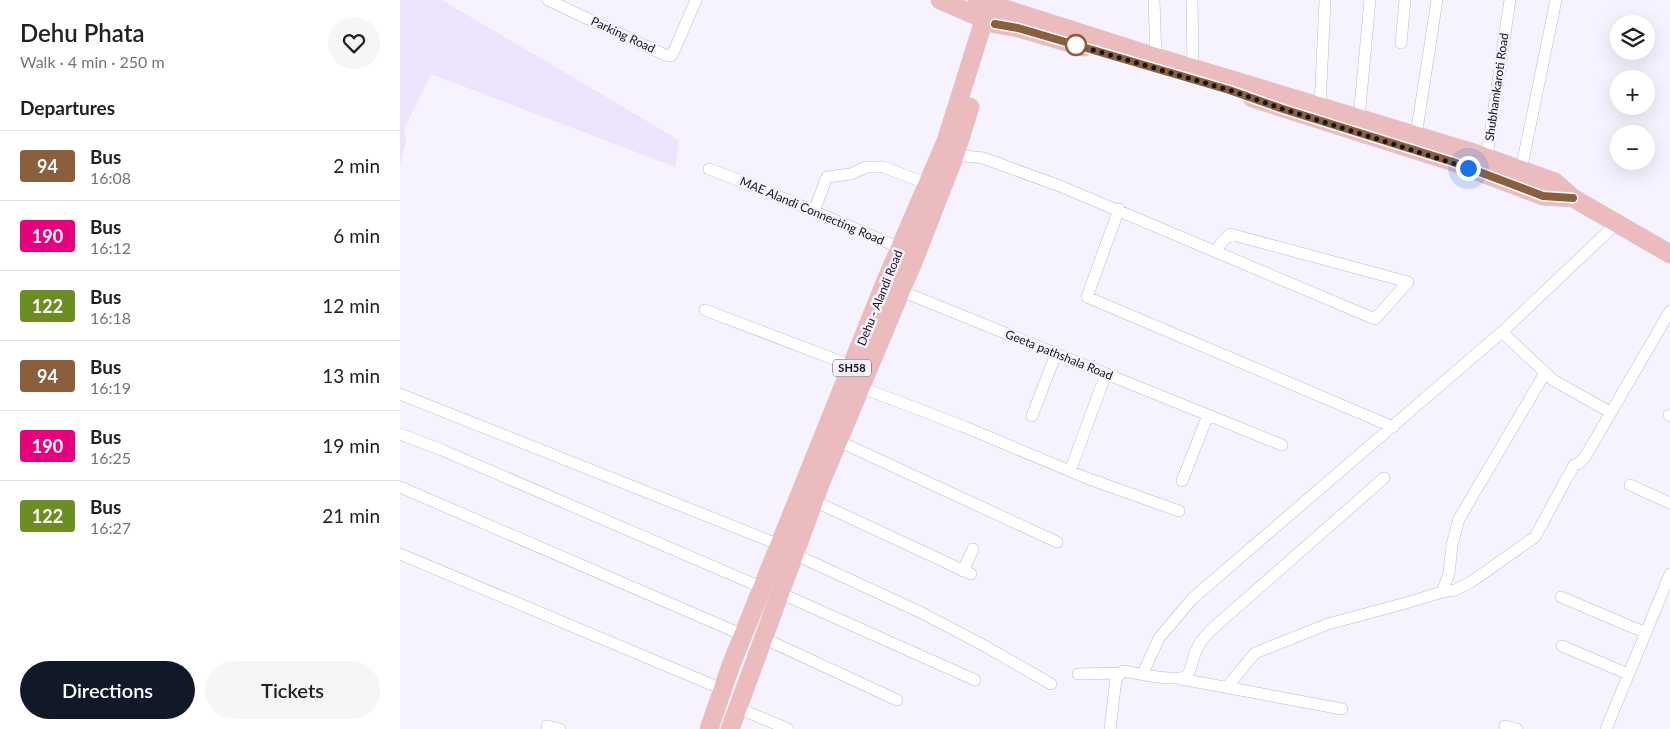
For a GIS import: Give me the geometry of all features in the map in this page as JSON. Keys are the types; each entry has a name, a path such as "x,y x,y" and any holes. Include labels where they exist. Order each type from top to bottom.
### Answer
{"main road":[{"path":"940,0 989,11 1357,124 1520,178 1555,182 1573,198 1670,254"},
{"name":"Dehu - Alandi Road","path":"708,729 743,635 763,588 814,501 852,366 892,288 955,155 989,11"},
{"name":"Dehu - Alandi Road","path":"908,252 928,184 953,122 989,11"},
{"name":"Dehu - Alandi Road","path":"730,729 780,593 787,549 832,437 860,387 892,288"}],"street":[{"name":"Parking Road","path":"548,0 671,56 696,0"},
{"path":"1154,0 1155,62"},
{"path":"1192,0 1192,74"},
{"path":"1318,113 1325,0"},
{"path":"1357,124 1370,0"},
{"path":"1401,43 1405,0"},
{"path":"1413,142 1436,0"},
{"name":"Shubhamkaroti Road","path":"1484,166 1510,0"},
{"path":"1520,178 1556,0"},
{"path":"955,155 983,158 1060,186 1119,209 1216,251 1376,319 1408,282 1230,234 1216,251"},
{"path":"814,212 827,178 851,174 866,167 884,167 928,184"},
{"name":"MAE Alandi Connecting Road","path":"709,169 759,188 908,252"},
{"path":"1119,209 1087,297 1393,427"},
{"path":"1143,674 1159,638 1193,598 1502,332 1617,223"},
{"name":"Geeta pathshala Road","path":"892,288 1282,445"},
{"path":"705,310 852,366"},
{"path":"1227,687 1255,653 1328,624 1406,604 1442,592 1456,590 1471,582 1535,537 1574,465 1582,461 1670,311"},
{"path":"1502,332 1553,380 1610,412"},
{"path":"1032,416 1056,354"},
{"path":"1442,592 1449,574 1452,545 1459,519 1546,373"},
{"path":"1070,471 1106,374"},
{"path":"860,387 965,427 1070,471 1179,512"},
{"path":"400,394 787,549 920,612 1051,684"},
{"path":"1182,481 1208,415"},
{"path":"400,434 442,450 763,588"},
{"path":"832,437 1057,542"},
{"path":"1181,679 1188,673 1196,649 1212,628 1384,478"},
{"path":"1630,485 1670,503"},
{"path":"400,487 743,635"},
{"path":"814,501 967,573 973,549"},
{"path":"400,554 722,689"},
{"path":"1606,729 1670,574"},
{"path":"780,593 975,680"},
{"path":"1561,597 1646,632"},
{"path":"763,638 896,700"},
{"path":"1562,646 1628,674"},
{"path":"1078,674 1120,673 1123,671 1181,679 1342,709"},
{"path":"1110,729 1116,679 1120,673"},
{"path":"738,708 788,729"},
{"path":"547,726 560,729"}],"shaded area":[{"path":"400,0 442,0 679,140 675,167 431,74 405,127 404,136 407,138 400,165"}],"bus line":[{"name":"94","path":"995,24 1018,28 1229,90 1283,109 1453,162 1543,196 1573,198"}],"route":[{"path":"1076,45 1229,90 1468,168"}]}
